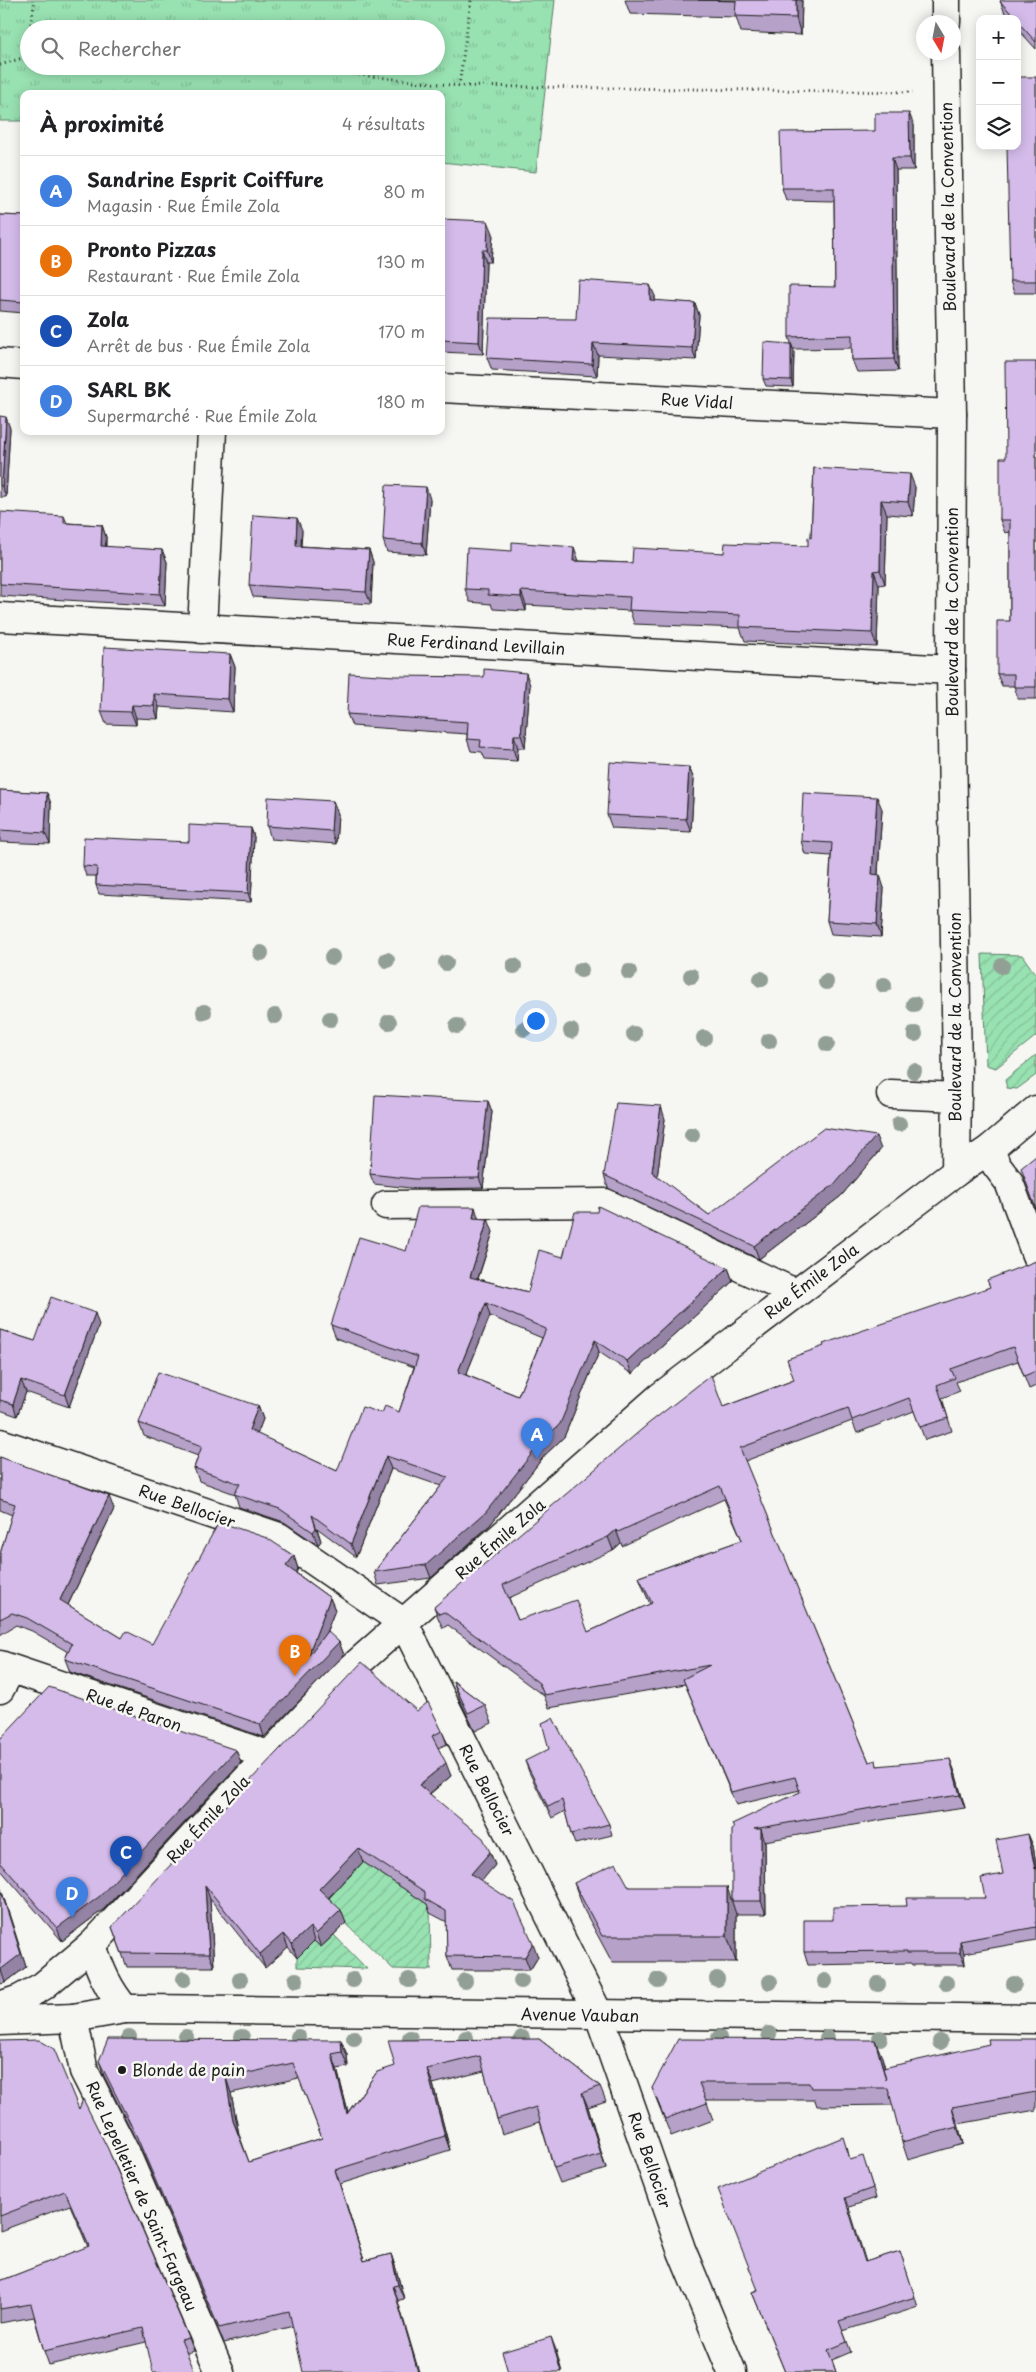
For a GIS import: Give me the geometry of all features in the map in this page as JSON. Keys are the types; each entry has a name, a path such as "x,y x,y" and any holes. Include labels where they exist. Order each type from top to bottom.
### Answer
{"street":[{"path":"946,0 946,15"},
{"name":"Boulevard de la Convention","path":"946,60 952,414 951,670 957,1097 956,1172"},
{"path":"0,363 20,365"},
{"name":"Rue Vidal","path":"445,388 952,414"},
{"path":"202,629 212,435"},
{"name":"Rue Ferdinand Levillain","path":"0,617 951,670"},
{"path":"890,1094 957,1097"},
{"name":"Rue Émile Zola","path":"0,2006 20,1999 43,1986 92,1945 344,1675 681,1379 956,1172 990,1149 1036,1110"},
{"path":"990,1149 996,1165 1009,1182 1036,1254"},
{"path":"386,1205 605,1203 795,1293"},
{"name":"Rue Bellocier","path":"0,1443 279,1537 404,1623 599,2015 681,2249 732,2372"},
{"name":"Rue de Paron","path":"4,1674 268,1755"},
{"path":"92,1945 102,1975 110,1991 124,2009"},
{"name":"Avenue Vauban","path":"0,2021 73,2018 124,2009 1036,2019"},
{"name":"Rue Lepelletier de Saint-Fargeau","path":"73,2018 84,2071 127,2156 220,2372"}],"path":[{"path":"32,20 35,0"},
{"path":"459,86 471,0"},
{"path":"0,65 20,58"},
{"path":"360,75 459,86 946,92"}],"green space":[{"path":"0,0 555,0 536,172 445,162 445,90 20,90 20,121 0,121"},
{"path":"982,954 1022,955 1036,975 1036,1036 996,1068 986,1065"},
{"path":"1036,1055 1036,1075 1017,1089 1007,1088 1005,1080"},
{"path":"363,1862 430,1906 431,1970 393,1969 324,1902"},
{"path":"334,1935 367,1969 297,1967 297,1958 314,1941 321,1947"}],"building":[{"path":"698,0 796,0 796,18 735,16 736,1"},
{"path":"1036,0 1036,42 1021,25 1021,15 1012,15 1000,1"},
{"path":"1021,77 1036,77 1036,281 1010,281 1007,150 1021,150"},
{"path":"875,113 909,113 910,158 892,158 894,359 852,360 852,335 789,337 789,286 835,287 834,188 782,188 780,132 875,131"},
{"path":"0,215 20,216 20,302 0,300"},
{"path":"445,219 488,221 487,250 482,250 479,342 445,340"},
{"path":"578,280 650,285 650,300 695,303 692,348 593,343 592,364 487,358 490,318 576,319"},
{"path":"764,342 791,344 791,380 763,379"},
{"path":"1005,362 1036,362 1036,687 1014,687 1014,674 997,674 997,621 1010,621 1010,520 1000,520 1000,458 1006,458"},
{"path":"0,416 6,417 2,486 0,486"},
{"path":"814,468 910,474 908,502 881,500 880,570 874,571 872,633 740,627 740,615 629,610 630,597 521,591 521,597 488,595 488,590 465,589 467,548 512,551 512,542 574,547 573,561 632,563 633,548 724,553 725,543 808,546 808,537 811,538"},
{"path":"386,485 426,487 422,543 383,540"},
{"path":"1,512 64,516 64,523 102,525 101,546 162,550 160,594 0,584"},
{"path":"253,515 297,518 296,546 369,550 366,592 249,585"},
{"path":"104,647 230,654 228,699 154,694 154,706 132,705 131,712 101,711"},
{"path":"484,669 526,673 521,735 514,735 513,749 480,747 481,740 467,739 468,722 347,714 349,673 395,676 484,677"},
{"path":"610,762 689,767 686,819 607,815"},
{"path":"0,790 47,793 45,833 0,830"},
{"path":"803,793 877,797 872,874 880,875 877,924 827,921 832,843 801,841"},
{"path":"268,797 333,801 331,831 267,826"},
{"path":"189,825 251,828 248,893 96,885 97,867 83,866 84,837 189,842"},
{"path":"375,1095 488,1101 479,1178 415,1179 370,1174"},
{"path":"616,1103 661,1106 652,1172 709,1215 824,1128 876,1136 836,1183 754,1246 604,1175"},
{"path":"1036,1156 1036,1209 1021,1168"},
{"path":"598,1206 728,1268 627,1361 595,1340 560,1424 541,1442 486,1512 426,1565 374,1572 448,1477 386,1456 351,1544 312,1515 316,1528 313,1532 280,1509 234,1494 240,1484 194,1468 202,1446 139,1423 158,1372 258,1406 249,1430 337,1471 362,1407 382,1413 385,1406 399,1412 418,1357 331,1325 359,1237 406,1251 418,1207 475,1207 473,1218 488,1219 470,1277 528,1292 539,1250 563,1257 575,1212 597,1212","holes":["486,1303 546,1329 518,1396 458,1372"]},
{"path":"1036,1261 1036,1371 1024,1376 1013,1347 951,1369 955,1378 937,1385 948,1418 920,1427 909,1398 852,1420 848,1408 740,1448 869,1762 876,1760 877,1766 950,1759 960,1795 883,1806 754,1829 761,1829 761,1901 732,1901 732,1829 734,1829 732,1824 800,1792 795,1777 731,1792 683,1679 710,1665 544,1695 539,1683 444,1612 439,1614 434,1607 648,1424 711,1375 723,1407 794,1380 787,1359 824,1346 823,1344 990,1287 987,1280","holes":["720,1486 742,1540 639,1577 652,1603 588,1632 576,1600 518,1620 503,1585 608,1537 616,1530 618,1532"]},
{"path":"51,1297 95,1313 65,1395 21,1380 13,1404 0,1400 0,1330 35,1341"},
{"path":"0,1457 109,1496 60,1600 122,1638 126,1631 152,1644 219,1522 267,1538 294,1556 286,1566 330,1598 307,1658 327,1631 339,1642 260,1724 65,1659 72,1644 27,1618 12,1613 0,1619 0,1554 15,1504 0,1499"},
{"path":"362,1662 417,1711 428,1702 442,1731 432,1736 446,1763 419,1785 483,1838 490,1852 471,1874 514,1902 533,1943 525,1957 447,1956 446,1911 425,1899 425,1892 358,1848 319,1889 341,1910 316,1934 310,1927 292,1944 283,1934 260,1954 205,1885 209,1954 122,1953 112,1927"},
{"path":"453,1681 485,1705 468,1713"},
{"path":"49,1687 236,1750 100,1896 57,1928 0,1862 0,1737"},
{"path":"553,1718 609,1824 571,1834 562,1800 548,1807 525,1761 549,1749 542,1723"},
{"path":"1028,1834 1036,1868 1036,1927 960,1941 960,1953 907,1953 907,1951 804,1952 804,1920 833,1920 833,1907 907,1906 906,1898 985,1898 981,1878 1003,1874 996,1840"},
{"path":"616,1863 629,1887 727,1887 727,1936 602,1936 574,1883"},
{"path":"0,1888 21,1954 0,1970"},
{"path":"108,2039 341,2040 342,2052 332,2054 347,2114 377,2072 395,2066 388,2040 539,2039 600,2086 582,2093 601,2154 554,2168 536,2107 497,2119 480,2056 427,2069 445,2136 335,2170 364,2261 391,2254 398,2285 393,2286 418,2372 303,2372 289,2311 219,2328 136,2135 99,2061","holes":["293,2063 322,2138 249,2162 233,2121 226,2078"]},
{"path":"678,2039 875,2040 886,2080 883,2068 989,2044 988,2039 1036,2039 1036,2092 952,2107 957,2127 902,2142 888,2088 811,2088 809,2083 699,2083 707,2103 665,2119 652,2088"},
{"path":"39,2040 54,2049 79,2109 83,2099 108,2149 189,2338 181,2340 195,2372 153,2372 143,2328 44,2351 31,2304 0,2309 0,2281 89,2246 65,2191 0,2216 0,2041"},
{"path":"843,2137 850,2160 863,2156 873,2188 845,2198 865,2262 900,2251 915,2297 839,2321 847,2342 828,2350 836,2372 785,2372 752,2292 758,2290 718,2189"},
{"path":"551,2337 561,2372 508,2372 502,2352"}],"place":[{"name":"Sandrine Esprit Coiffure","path":"537,1459"},
{"name":"Pronto Pizzas","path":"295,1676"},
{"name":"Zola","path":"126,1877"},
{"name":"SARL BK","path":"72,1918"},
{"name":"Blonde de pain","path":"122,2070"}]}
